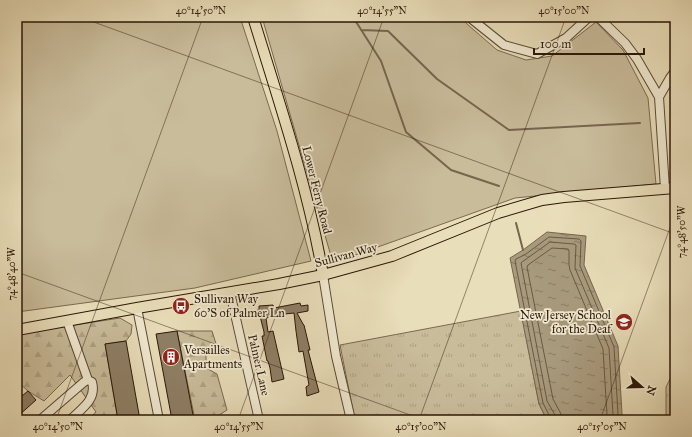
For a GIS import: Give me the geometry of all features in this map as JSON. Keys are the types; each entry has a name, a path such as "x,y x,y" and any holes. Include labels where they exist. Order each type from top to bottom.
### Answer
{"main road":[{"name":"Lower Ferry Road","path":"253,17 290,138 312,219 323,275"},
{"name":"Sullivan Way","path":"17,330 323,275 392,256 498,213 542,200 670,189"}],"street":[{"path":"469,17 504,45 537,54 566,38 589,17"},
{"path":"598,17 624,43 637,59 659,97 670,189"},
{"path":"659,97 675,71"},
{"name":"Lower Ferry Road","path":"323,275 336,356 350,420"},
{"name":"Palmer Lane","path":"230,292 259,420"},
{"path":"137,308 159,420"},
{"path":"67,321 88,380 92,382 93,391 89,402 70,420"},
{"path":"40,420 88,380"}],"green space":[{"path":"17,17 240,17 277,131 311,261 195,288 17,312"},
{"path":"262,17 461,17 497,50 526,60 552,56 596,22 623,50 648,98 656,184 515,198 333,263"},
{"path":"521,311 539,404 547,420 355,420 340,345"},
{"path":"120,318 132,325 131,334 126,341 105,344 118,420 87,420 96,412 70,375 44,401 28,391 17,381 17,334"},
{"path":"177,331 212,331 217,347 206,350 206,368 217,374 227,410 216,417 217,420 195,420"},
{"path":"675,369 675,420 666,420 666,387"}],"water":[{"path":"547,232 586,236 584,265 618,346 622,414 625,420 547,420 539,404 510,258"}],"building":[{"path":"300,303 301,306 308,305 308,311 297,313 304,325 310,350 308,350 319,392 307,396 306,387 309,385 303,351 299,352 294,313 266,318 268,332 273,331 284,379 272,382 262,336 264,336 264,332 260,316 254,317 253,311 259,310 259,306 273,305 274,308"},
{"name":"Versailles Apartments","path":"177,331 194,420 172,420 156,334"},
{"path":"126,341 140,420 118,420 105,344"},
{"path":"28,391 36,400 17,417 17,400"}],"waterway":[{"path":"353,17 381,61 406,132 451,170 499,186"},
{"path":"361,30 388,31 437,79 509,130 640,123"},
{"path":"516,223 523,250"}],"place":[{"name":"Sullivan Way 60'S of Palmer Ln","path":"181,306"},
{"name":"New Jersey School for the Deaf","path":"624,322"},
{"name":"Versailles Apartments","path":"171,357"}]}
